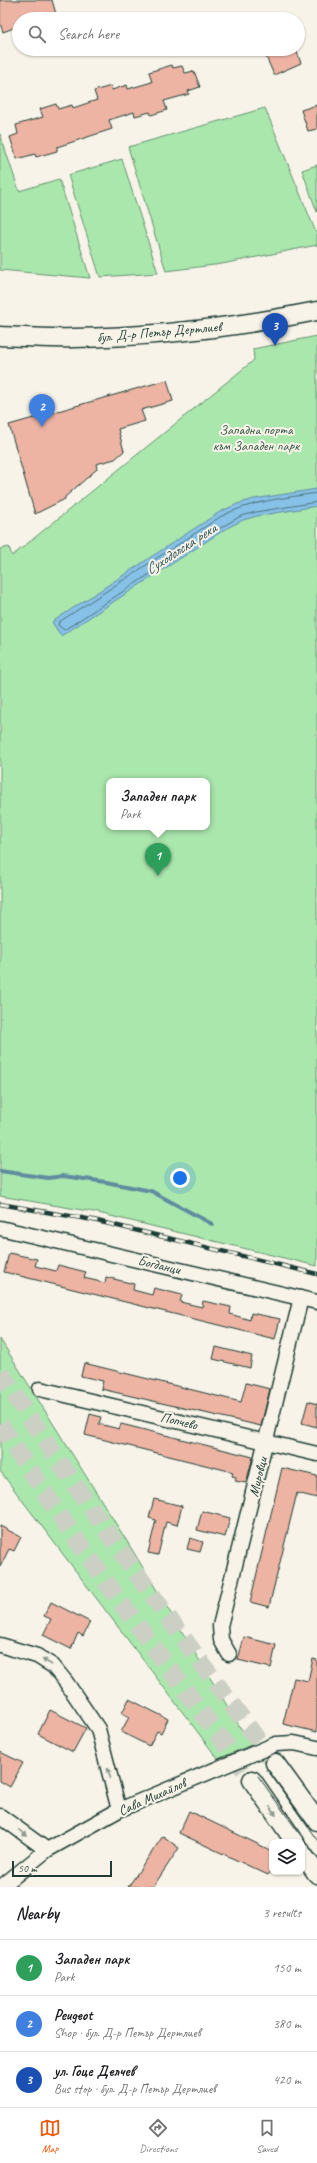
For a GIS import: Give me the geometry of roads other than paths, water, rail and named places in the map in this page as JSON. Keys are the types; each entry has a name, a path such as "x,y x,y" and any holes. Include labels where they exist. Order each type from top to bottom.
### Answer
{"main road":[{"name":"бул. Д-р Петър Дертлиев","path":"0,336 72,338 134,336 237,324 317,311"},
{"path":"275,1764 317,1821"},
{"path":"252,1780 293,1839"},
{"path":"305,1857 317,1874"}],"street":[{"name":"Богданци","path":"0,1228 317,1302"},
{"name":"Мировци","path":"229,1654 221,1640 220,1626 267,1442 301,1298"},
{"name":"Попчево","path":"40,1389 317,1454"},
{"path":"0,1645 37,1656 53,1666 66,1682 98,1729 119,1810"},
{"name":"Сава Михайлов","path":"1,1887 46,1850 119,1810 276,1744 294,1743 317,1748"},
{"path":"0,1816 46,1850"}],"water":[{"name":"Суходолска река","path":"317,489 317,506 257,516 243,520 227,528 61,636 52,622 218,513 237,504 254,499"}],"waterway":[{"path":"0,1171 48,1178 63,1176 106,1182 151,1191 212,1224"}],"tunnel":[{"path":"0,1372 66,1472 134,1570 275,1763"},
{"path":"0,1424 29,1470 91,1560 252,1780"}],"tram line":[{"path":"267,1769 317,1840"},
{"path":"258,1776 317,1858"}],"railway":[{"path":"0,1204 93,1220 317,1274"}],"place":[{"name":"ул. Гоце Делчев","path":"275,346"},
{"name":"Peugeot","path":"42,427"},
{"name":"Западен парк","path":"158,876"}],"park label":[{"name":"Западна порта към Западен парк","path":"256,438"}]}
